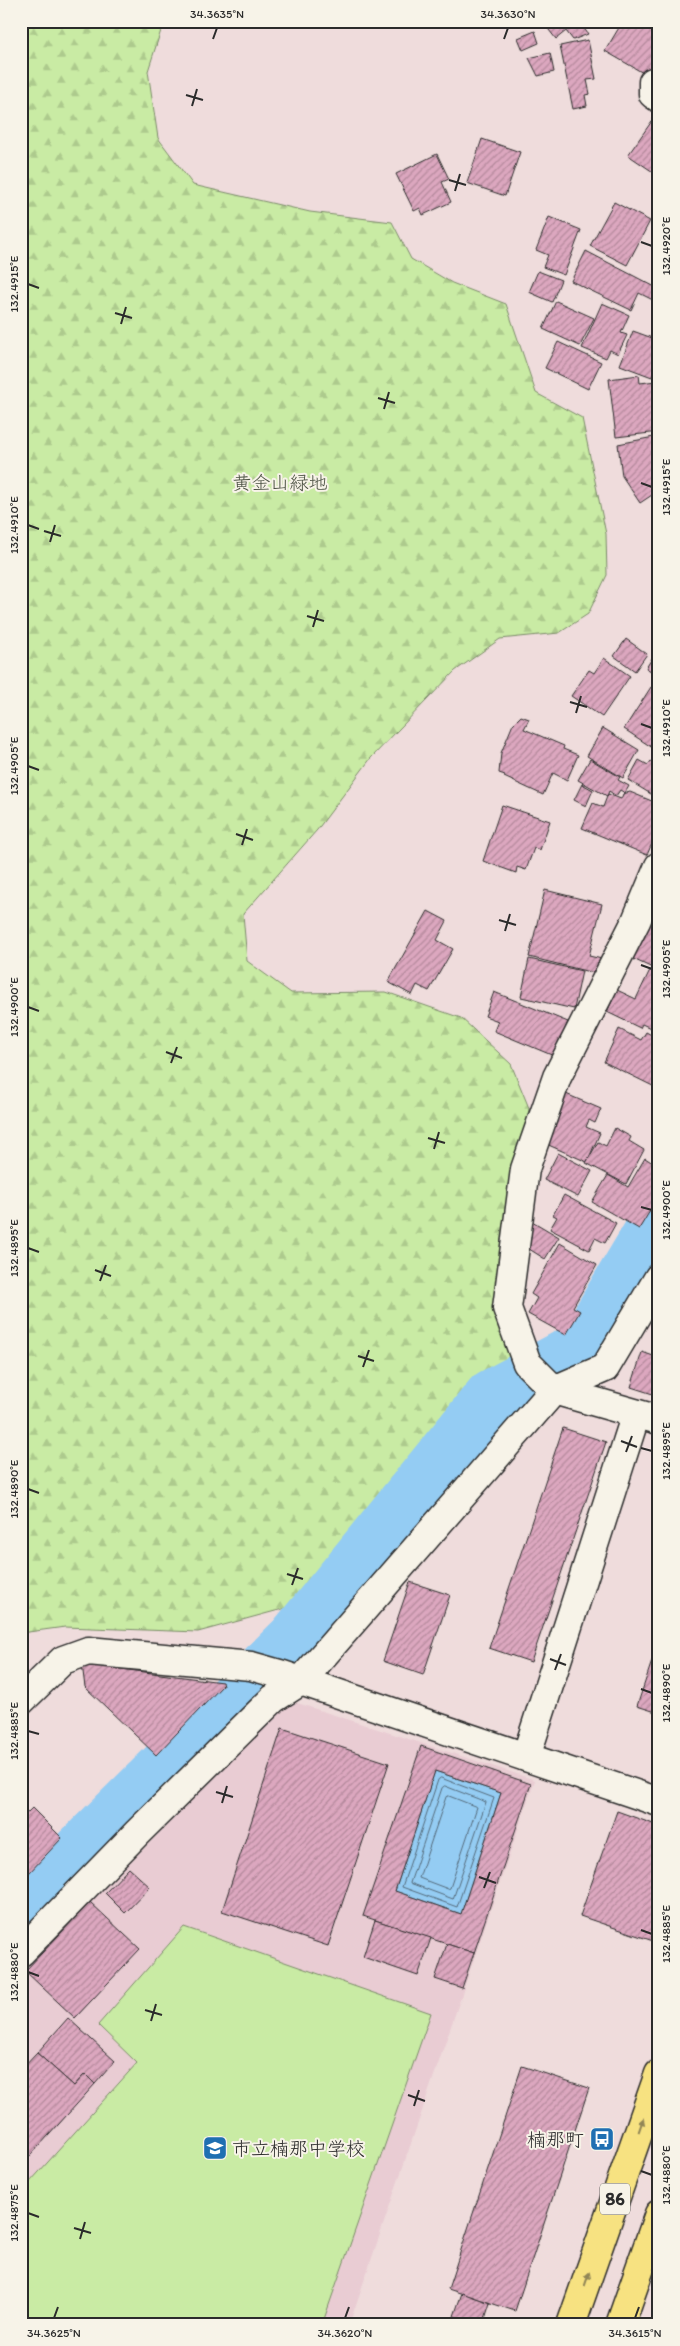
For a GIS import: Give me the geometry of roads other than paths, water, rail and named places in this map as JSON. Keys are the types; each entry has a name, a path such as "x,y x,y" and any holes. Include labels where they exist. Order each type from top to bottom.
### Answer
{"main road":[{"name":"86","path":"571,2325 659,2074"},
{"name":"86","path":"620,2325 659,2214"}],"street":[{"path":"526,1758 648,1417 553,1389 527,1363 507,1308 525,1169 557,1077 636,921 659,866"},
{"path":"21,1952 137,1833 273,1699 553,1389 605,1368 659,1278"},
{"path":"21,1701 63,1660 88,1651 252,1666 659,1802"}],"water":[{"path":"435,1771 501,1793 461,1914 395,1891"}],"waterway":[{"path":"21,1913 297,1640 493,1399 584,1350 659,1224"}],"place":[{"name":"楠那町","path":"602,2139"},
{"name":"市立楠那中学校","path":"215,2148"}],"park label":[{"name":"黄金山緑地","path":"280,482"}]}
